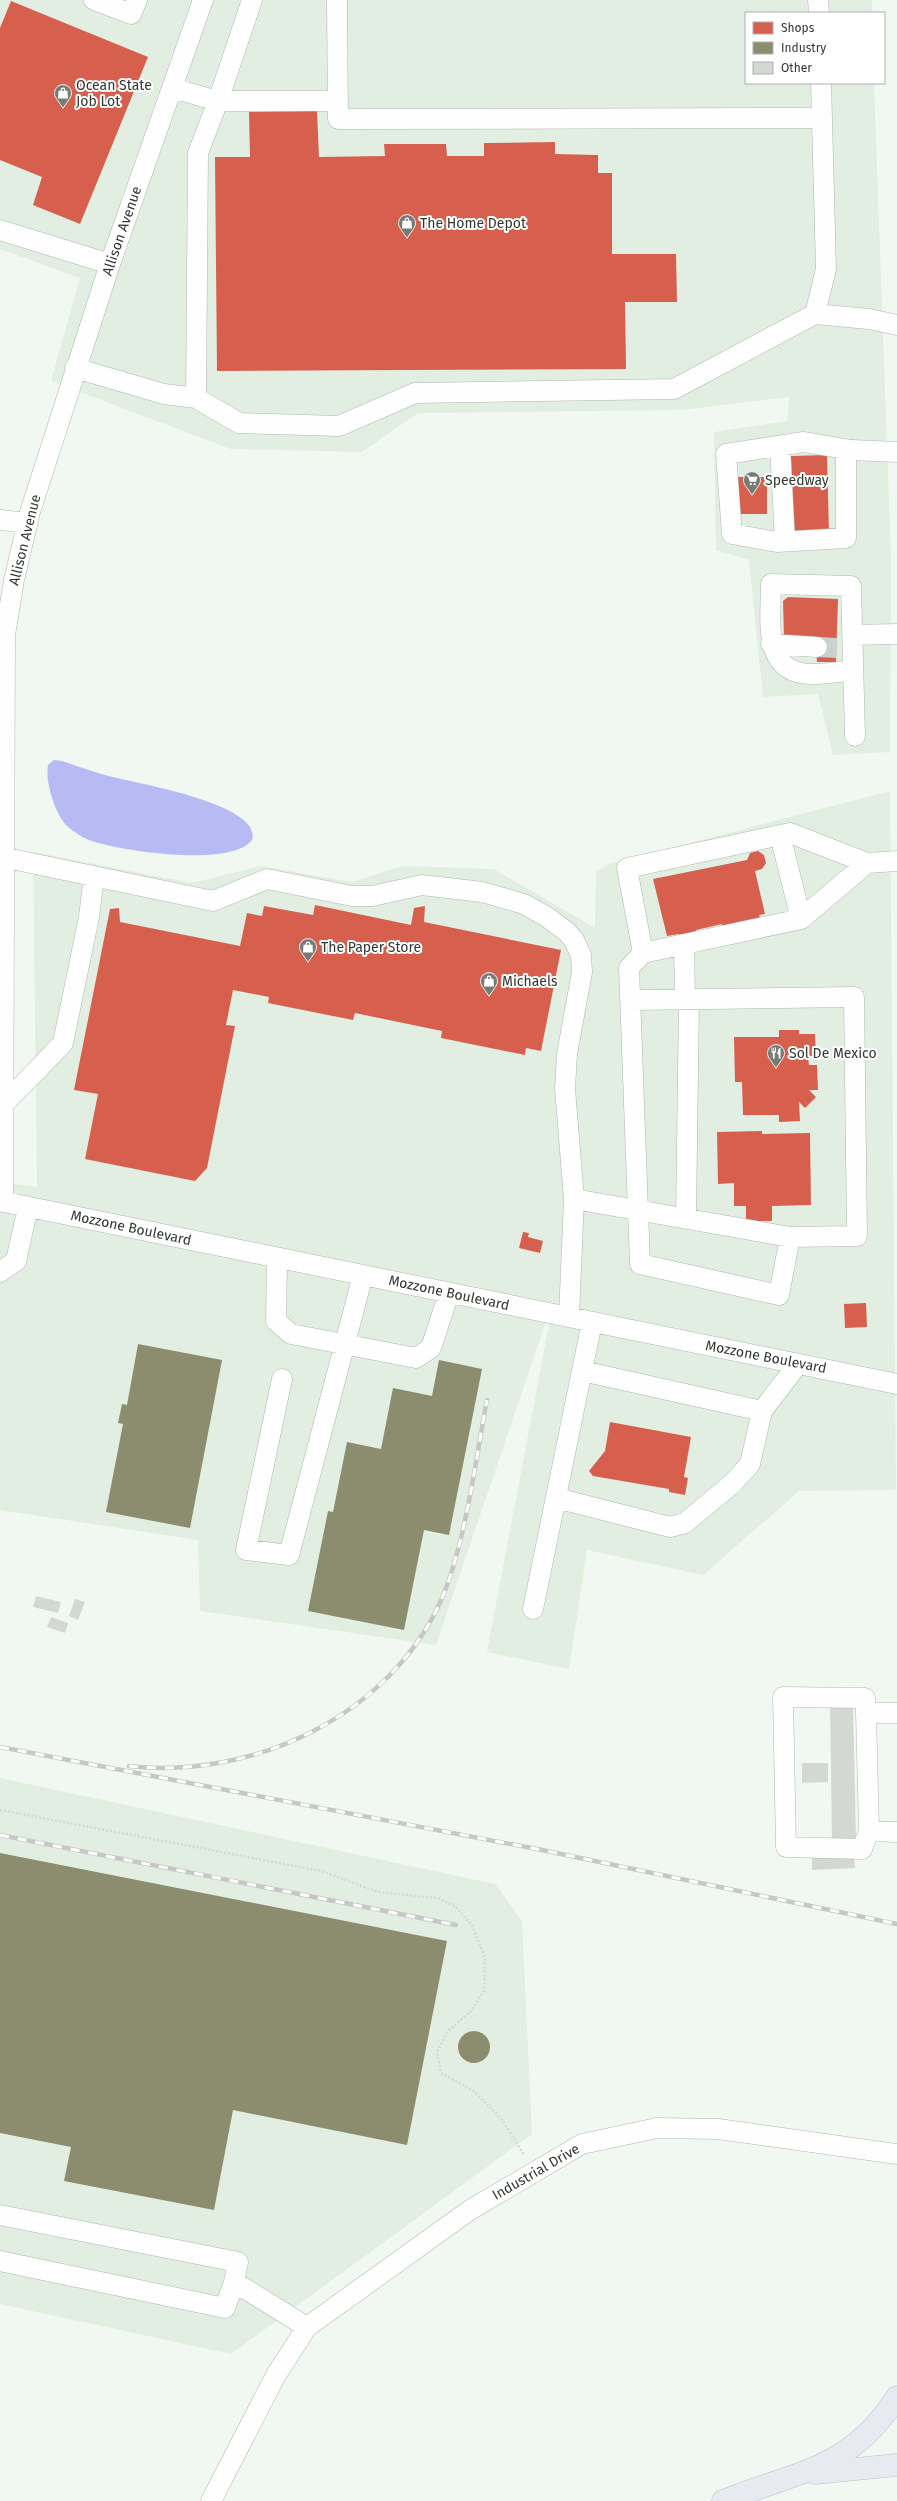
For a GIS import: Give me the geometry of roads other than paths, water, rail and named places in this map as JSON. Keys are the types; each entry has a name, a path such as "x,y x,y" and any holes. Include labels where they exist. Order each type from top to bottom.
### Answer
{"highway":[{"path":"723,2501 806,2474 848,2450 866,2436 897,2397"},
{"path":"806,2474 897,2465"}],"street":[{"path":"94,0 131,14 137,0"},
{"name":"Allison Avenue","path":"2,1202 3,1105 1,894 4,635 14,580 27,523 75,368 203,0"},
{"path":"196,398 198,154 218,101 252,0"},
{"path":"336,0 338,120 822,118"},
{"path":"818,0 819,12"},
{"path":"815,314 826,269 821,84"},
{"path":"172,88 218,101 337,101"},
{"path":"0,230 110,264"},
{"path":"75,368 164,394 196,398 239,423 339,426 415,393 674,389 815,314 869,319 897,325"},
{"path":"846,450 846,538 785,541 732,534 726,454 804,442 846,450 897,452"},
{"path":"780,446 785,541"},
{"path":"0,520 27,523"},
{"path":"853,670 812,674 797,672 774,654 771,644 771,584 851,586 847,643 853,670 854,736"},
{"path":"847,643 897,634"},
{"path":"771,644 817,647"},
{"path":"643,953 627,868 790,833 867,863 897,861"},
{"path":"780,835 801,919"},
{"path":"2,857 213,901 268,879 352,896 372,896 422,885 482,892 524,904 547,917 574,940 580,955 582,972 567,1054 565,1089 574,1199 569,1317"},
{"path":"790,1237 779,1295 640,1264 629,968 643,953 801,919 867,863"},
{"path":"3,1105 62,1043 89,917 94,876"},
{"path":"684,944 687,999 686,1218"},
{"path":"574,1199 790,1237 857,1236 854,997 631,1000"},
{"name":"Mozzone Boulevard","path":"2,1202 897,1384"},
{"path":"0,1272 16,1261 28,1207"},
{"path":"277,1258 276,1321 291,1334 346,1346 416,1358 431,1348 449,1293"},
{"path":"282,1379 246,1550 289,1555 346,1346 363,1275"},
{"path":"533,1610 592,1322"},
{"path":"556,1498 670,1527 685,1523 733,1483 750,1464 762,1411 798,1364"},
{"path":"582,1371 762,1411"},
{"path":"783,1698 865,1698 870,1831 862,1849 786,1847 783,1698"},
{"path":"866,1713 897,1713"},
{"path":"870,1831 897,1832"},
{"name":"Industrial Drive","path":"307,2327 470,2210 582,2144 657,2128 718,2129 897,2154"},
{"path":"0,2215 238,2262 234,2282 225,2308 0,2261"},
{"path":"211,2501 276,2375 307,2327 234,2282"}],"water":[{"path":"54,760 198,798 239,816 250,828 252,840 240,848 222,853 174,855 124,849 89,840 68,827 63,822 55,807 47,772 48,765"}],"tunnel":[{"path":"817,647 837,648"}],"railway":[{"path":"129,1766 176,1768 223,1762 269,1750 312,1732 353,1707 389,1676 419,1640 442,1598 450,1576 464,1527 487,1400"},
{"path":"0,1747 542,1850 897,1924"},
{"path":"0,1835 456,1925"}],"place":[{"name":"Ocean State Job Lot","path":"63,108"},
{"name":"The Home Depot","path":"407,238"},
{"name":"Speedway","path":"752,495"},
{"name":"The Paper Store","path":"308,962"},
{"name":"Michaels","path":"489,996"},
{"name":"Sol De Mexico","path":"776,1068"}]}
